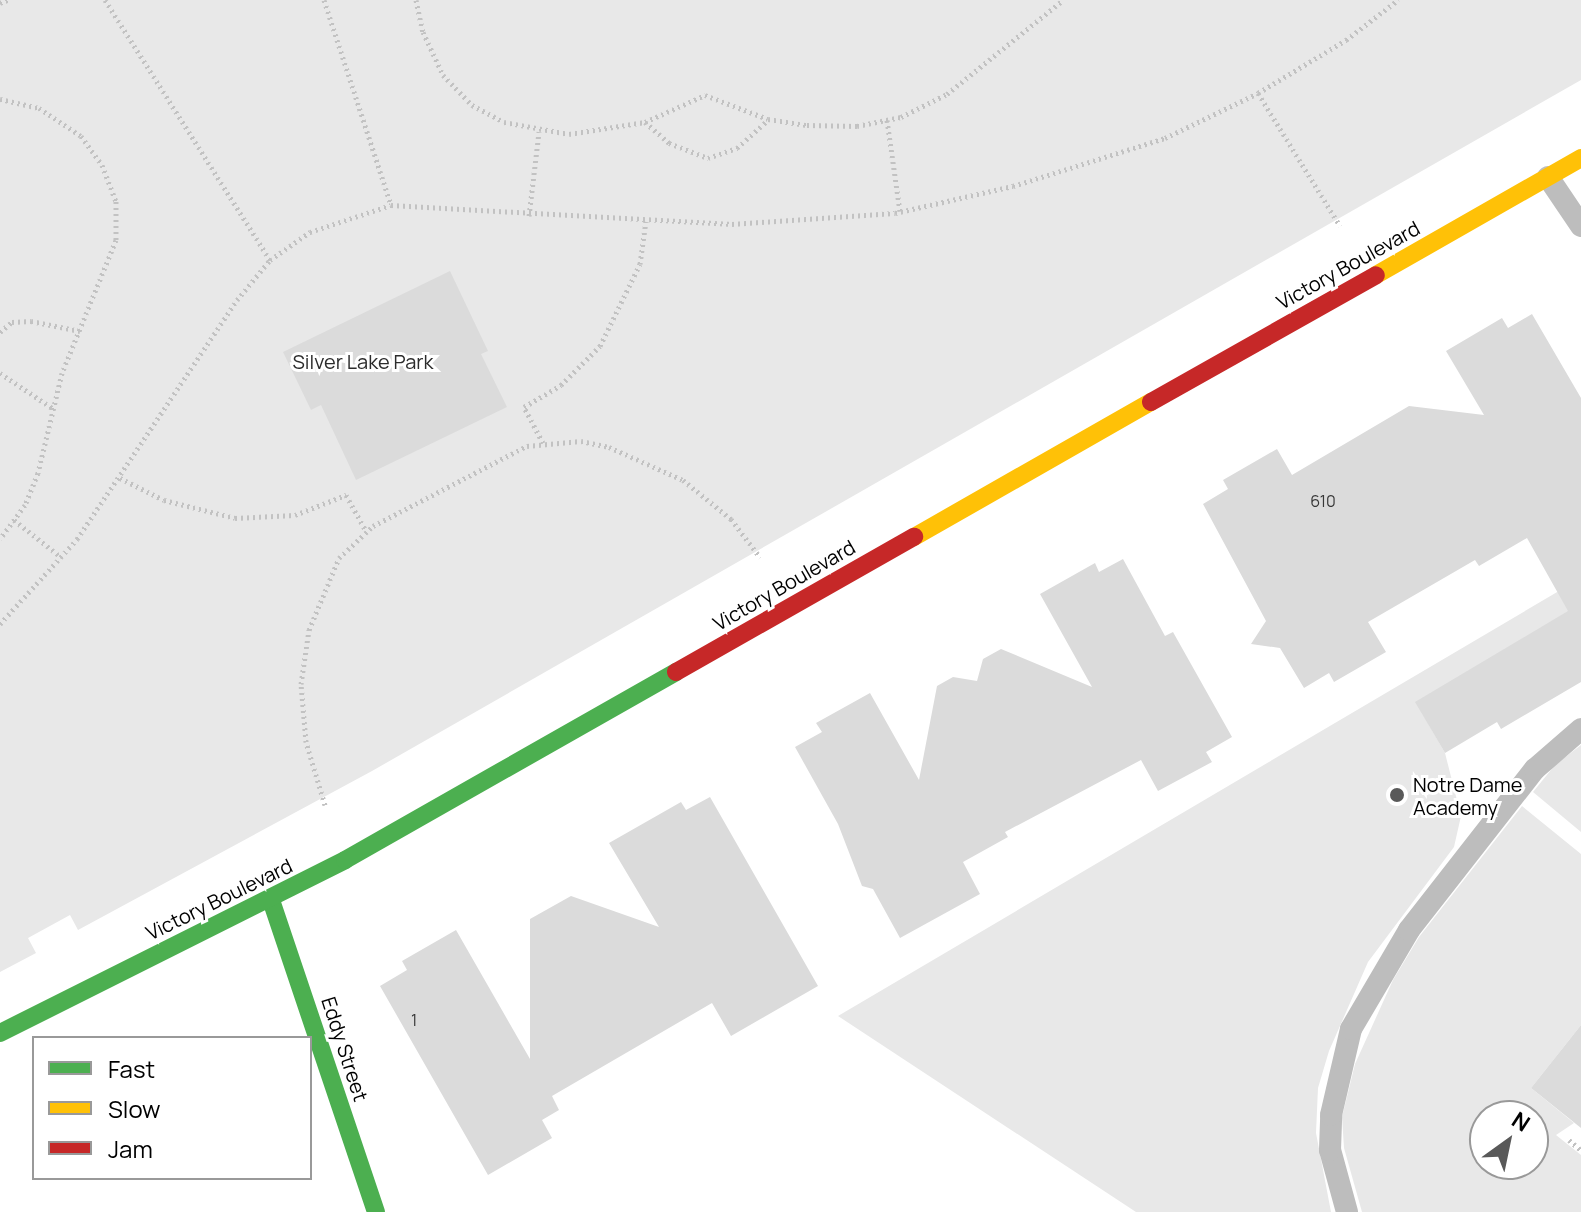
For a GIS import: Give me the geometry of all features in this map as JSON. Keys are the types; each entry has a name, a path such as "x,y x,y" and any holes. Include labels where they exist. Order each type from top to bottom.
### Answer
{"main road":[{"name":"Victory Boulevard","path":"0,1033 271,900 1581,158"},
{"name":"Eddy Street","path":"271,900 376,1212"}],"lane":[{"path":"1548,177 1581,226"},
{"path":"1347,1212 1330,1150 1331,1115 1351,1029 1409,930 1535,769 1581,729"}],"path":[{"path":"0,3 8,0"},
{"path":"105,0 270,260"},
{"path":"324,0 391,205"},
{"path":"416,0 423,32 443,75 472,105 504,122 539,132 583,133 645,122 705,95 768,119 857,126 887,120 947,94 1063,0"},
{"path":"0,624 61,557 120,478 270,260 310,232 391,205 529,216 732,224 900,211 1013,186 1165,138 1258,93 1346,40 1398,0"},
{"path":"1258,93 1340,226"},
{"path":"0,99 39,108 81,136 102,165 116,201 116,240 52,408 38,473 14,520 0,539"},
{"path":"645,122 669,143 708,158 737,148 768,119"},
{"path":"887,120 900,211"},
{"path":"529,216 539,132"},
{"path":"543,443 524,407 561,385 600,346 640,264 646,221"},
{"path":"0,332 12,322 80,331"},
{"path":"0,373 52,408"},
{"path":"325,805 306,742 301,684 309,630 339,558 366,532 527,446 581,441 654,465 708,498 760,557"},
{"path":"120,478 164,500 235,518 295,515 346,495 366,532"},
{"path":"14,520 61,557"},
{"path":"1569,1140 1581,1150"}],"green space":[{"name":"Silver Lake Park","path":"0,0 1581,0 1581,80 372,771 78,930 70,915 28,938 36,953 0,972"},
{"name":"Notre Dame Academy","path":"1581,578 1581,604 1422,713 1445,753 1461,816 1454,847 1368,962 1329,1051 1318,1088 1316,1133 1331,1212 1136,1212 838,1016"},
{"path":"1581,745 1581,832 1533,792 1555,765"},
{"path":"1522,806 1581,854 1581,1025 1531,1088 1546,1100 1469,1100 1469,1180 1549,1180 1549,1103 1574,1123 1556,1135 1581,1155 1581,1212 1362,1212 1344,1148 1342,1117 1355,1064 1393,980 1419,937"}],"building":[{"path":"450,271 488,351 481,354 507,407 356,480 321,405 311,410 283,352"},
{"path":"1532,314 1581,398 1581,682 1501,729 1497,722 1445,753 1415,702 1568,611 1527,538 1479,566 1475,560 1368,622 1386,652 1334,682 1329,673 1304,688 1280,648 1251,644 1266,621 1203,504 1228,489 1223,480 1277,449 1292,475 1409,406 1484,415 1446,351 1502,318 1508,328"},
{"path":"1123,559 1165,636 1173,632 1232,737 1206,752 1212,762 1158,791 1141,760 1005,832 1008,837 963,862 980,894 900,938 873,889 862,886 838,824 795,747 822,732 816,723 870,693 919,780 937,686 953,677 977,681 983,659 1001,649 1092,687 1040,594 1095,563 1099,572"},
{"path":"710,797 818,986 731,1036 712,1003 552,1096 559,1110 542,1120 552,1138 488,1175 380,986 407,970 402,961 456,930 530,1059 530,919 571,896 659,927 609,843 681,802 686,810"},
{"path":"1581,1025 1581,1128 1531,1088"}],"traffic: fast":[{"path":"0,1033 345,860 676,672"},
{"path":"271,900 376,1212"}],"traffic: slow":[{"path":"1376,275 1581,158"},
{"path":"914,537 1151,402"}],"traffic: jam":[{"path":"1151,402 1376,275"},
{"path":"676,672 914,537"}],"place":[{"name":"Notre Dame Academy","path":"1397,795"}]}
